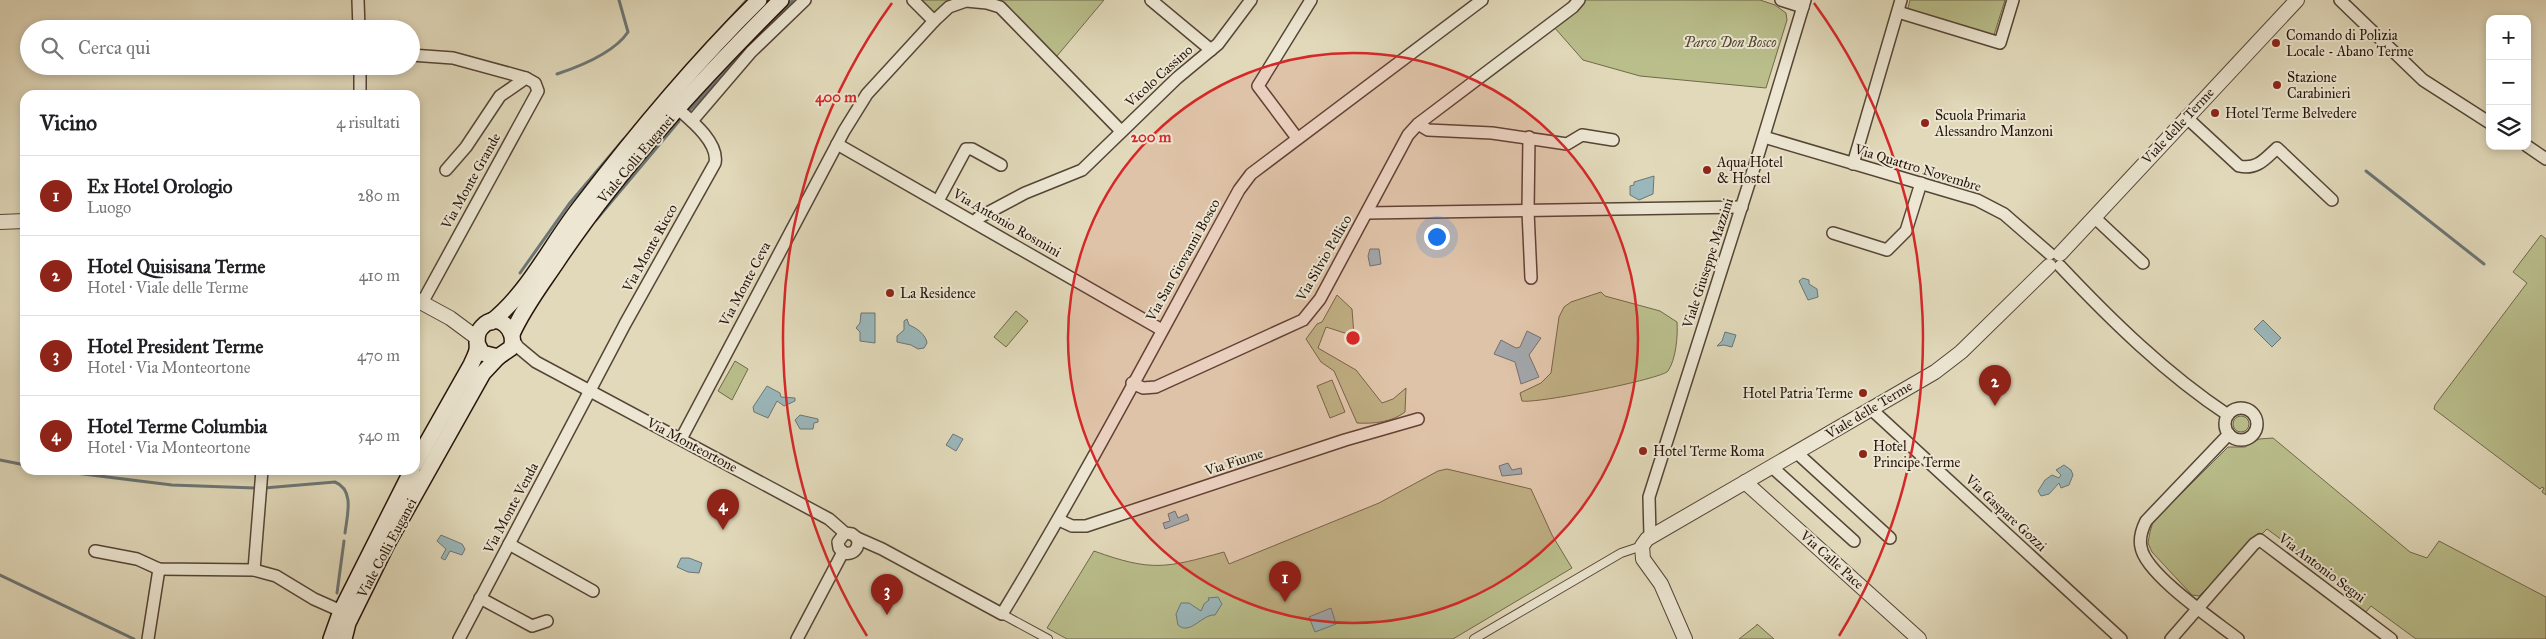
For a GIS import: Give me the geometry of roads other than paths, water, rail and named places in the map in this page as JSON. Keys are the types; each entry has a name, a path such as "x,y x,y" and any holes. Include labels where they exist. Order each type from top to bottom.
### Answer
{"main road":[{"name":"Viale Colli Euganei","path":"420,455 471,365 477,352 477,340 488,323 508,309 580,206 724,35 760,0"},
{"name":"Viale Colli Euganei","path":"344,639 348,622 387,544 483,373 511,348 513,336 521,315 590,214 678,109 781,0"},
{"path":"488,323 504,323 513,336"},
{"path":"477,340 482,353 501,356"},
{"name":"Viale Colli Euganei","path":"331,639 341,611 409,475"}],"street":[{"path":"358,0 359,20"},
{"path":"692,121 751,52 805,0"},
{"path":"913,0 934,21"},
{"path":"1151,0 1212,50"},
{"name":"Vicolo Cassino","path":"975,222 978,218 1025,193 1082,170 1177,78 1212,50 1233,26 1251,0"},
{"path":"1297,138 1258,86 1311,0"},
{"name":"Via San Giovanni Bosco","path":"1002,614 1059,520 1132,383 1239,190 1251,174 1482,0"},
{"path":"1368,213 1370,204 1399,150 1418,124 1573,7 1578,0"},
{"path":"1781,0 1804,4"},
{"path":"1853,164 1901,0"},
{"path":"1898,12 2000,43 2013,0"},
{"name":"Viale delle Terme","path":"1646,541 1668,526 1935,372 1961,352 2055,260 2297,0"},
{"path":"2340,0 2423,80 2486,120"},
{"name":"Via Monte Ceva","path":"681,439 837,144 867,94 949,7 966,1 987,3 1000,7 1121,131"},
{"name":"Viale Giuseppe Mazzini","path":"1646,541 1649,497 1742,207 1804,4"},
{"path":"420,56 453,58 526,78"},
{"path":"360,75 360,90"},
{"name":"Via Monte Grande","path":"420,299 538,91 535,83 526,78 500,96 466,147 446,170"},
{"name":"Via Monte Ricco","path":"590,392 625,324 715,164 716,156 712,145 692,121 678,109"},
{"path":"2186,118 2239,166 2249,168 2259,165 2277,148 2332,200"},
{"path":"1418,124 1428,130 1529,137 1567,144 1582,135 1613,140"},
{"path":"1529,137 1528,211 1531,278"},
{"name":"Via Quattro Novembre","path":"1764,137 1977,200 2004,214 2055,260 2130,336 2194,390 2228,415"},
{"name":"Via Antonio Rosmini","path":"837,144 938,200 1162,330"},
{"path":"938,200 966,150 972,149 1001,165"},
{"path":"2531,149 2546,159"},
{"path":"1833,234 1887,250 1906,231 1921,183"},
{"name":"Via Silvio Pellico","path":"1132,383 1143,388 1156,387 1303,320 1320,299 1368,213 1742,207"},
{"path":"2094,217 2142,263"},
{"path":"0,222 20,221"},
{"path":"420,302 450,318 477,340"},
{"path":"450,318 470,323 488,323"},
{"path":"513,336 518,347 536,362"},
{"path":"501,356 517,356 536,362"},
{"name":"Via Monteortone","path":"536,362 828,519 845,533 852,534 882,549 1002,614"},
{"name":"Via Monte Venda","path":"459,639 590,392"},
{"name":"Via Gaspare Gozzi","path":"1871,409 2121,639"},
{"path":"2247,409 2256,418 2256,431 2246,439 2240,440 2229,434 2226,421 2228,415 2233,410 2247,409"},
{"name":"Via Fiume","path":"1059,520 1072,526 1086,526 1345,440 1418,419"},
{"path":"2229,434 2146,521 2141,530 2141,547 2146,560 2162,578 2238,639"},
{"path":"1797,453 1890,538"},
{"path":"1772,467 1854,541"},
{"path":"254,570 262,475"},
{"name":"Via Calle Pace","path":"1745,482 1919,639"},
{"path":"842,552 839,548 838,540 845,533"},
{"path":"842,552 854,552 858,546 857,538"},
{"name":"Via Antonio Segni","path":"2198,608 2254,544 2260,540 2391,639"},
{"path":"1646,541 1643,559 1656,577 1685,639"},
{"path":"1474,639 1487,636 1621,553 1646,541"},
{"path":"509,544 593,591"},
{"path":"95,552 137,559 159,569 254,570 276,576 314,599 341,611"},
{"path":"797,639 842,552"},
{"path":"148,639 159,569"},
{"path":"480,598 532,626 547,621"},
{"path":"2171,639 2198,608"},
{"path":"1002,614 1048,639"}],"water":[{"path":"1654,176 1653,194 1639,200 1630,195 1630,186 1634,185 1634,182"},
{"path":"1370,249 1379,249 1381,264 1370,266 1368,256"},
{"path":"1803,278 1809,280 1809,284 1817,289 1818,297 1808,300 1799,281"},
{"path":"861,313 875,313 875,343 860,341 860,332 856,328 860,323"},
{"path":"907,319 909,325 925,337 927,343 924,348 918,349 911,345 897,342 897,336 904,330 904,321"},
{"path":"2263,320 2281,338 2272,347 2254,329"},
{"path":"1527,331 1541,338 1529,355 1539,377 1521,384 1515,362 1494,354 1501,340 1516,348 1520,347"},
{"path":"1725,332 1736,335 1732,347 1717,346 1722,341"},
{"path":"767,386 780,393 781,397 795,398 795,401 784,406 777,401 768,418 754,412 753,407"},
{"path":"800,415 818,419 818,422 814,423 813,429 800,429 795,420"},
{"path":"953,434 963,439 956,451 946,445"},
{"path":"1508,463 1512,470 1521,468 1522,474 1502,476 1499,466"},
{"path":"2064,465 2071,470 2073,475 2069,485 2061,488 2059,483 2049,494 2041,496 2038,491 2045,480 2052,475 2059,478 2061,475 2056,470"},
{"path":"1175,511 1178,518 1187,514 1189,520 1165,529 1163,523 1170,521 1168,514"},
{"path":"441,535 462,544 465,549 462,555 450,551 445,560 441,558 446,549 437,541"},
{"path":"681,558 689,558 702,563 699,573 688,572 677,567"},
{"path":"1218,597 1222,604 1215,615 1187,628 1178,625 1176,614 1181,603 1189,603 1201,611 1204,604 1209,600 1208,598"},
{"path":"1331,608 1336,624 1315,632 1309,617"}],"waterway":[{"path":"557,74 596,58 622,40 628,32 619,0"},
{"path":"700,51 747,0"},
{"path":"688,112 793,0"},
{"path":"596,220 679,121"},
{"path":"520,273 569,204 624,139"},
{"path":"2366,171 2484,264"},
{"path":"0,460 20,464"},
{"path":"91,475 172,485 255,488"},
{"path":"264,488 335,482 341,486 347,497 348,512 345,533"},
{"path":"337,593 344,541"},
{"path":"0,575 134,639"}],"place":[{"name":"Comando di Polizia Locale - Abano Terme","path":"2276,43"},
{"name":"Stazione Carabinieri","path":"2277,85"},
{"name":"Hotel Terme Belvedere","path":"2215,113"},
{"name":"Scuola Primaria Alessandro Manzoni","path":"1925,123"},
{"name":"Aqua Hotel & Hostel","path":"1707,170"},
{"name":"La Residence","path":"890,293"},
{"name":"Hotel Patria Terme","path":"1863,393"},
{"name":"Hotel Quisisana Terme","path":"1995,406"},
{"name":"Hotel Terme Roma","path":"1643,451"},
{"name":"Hotel Principe Terme","path":"1863,454"},
{"name":"Hotel Terme Columbia","path":"723,530"},
{"name":"Ex Hotel Orologio","path":"1285,602"},
{"name":"Hotel President Terme","path":"887,615"}],"park label":[{"name":"Parco Don Bosco","path":"1730,42"}]}
